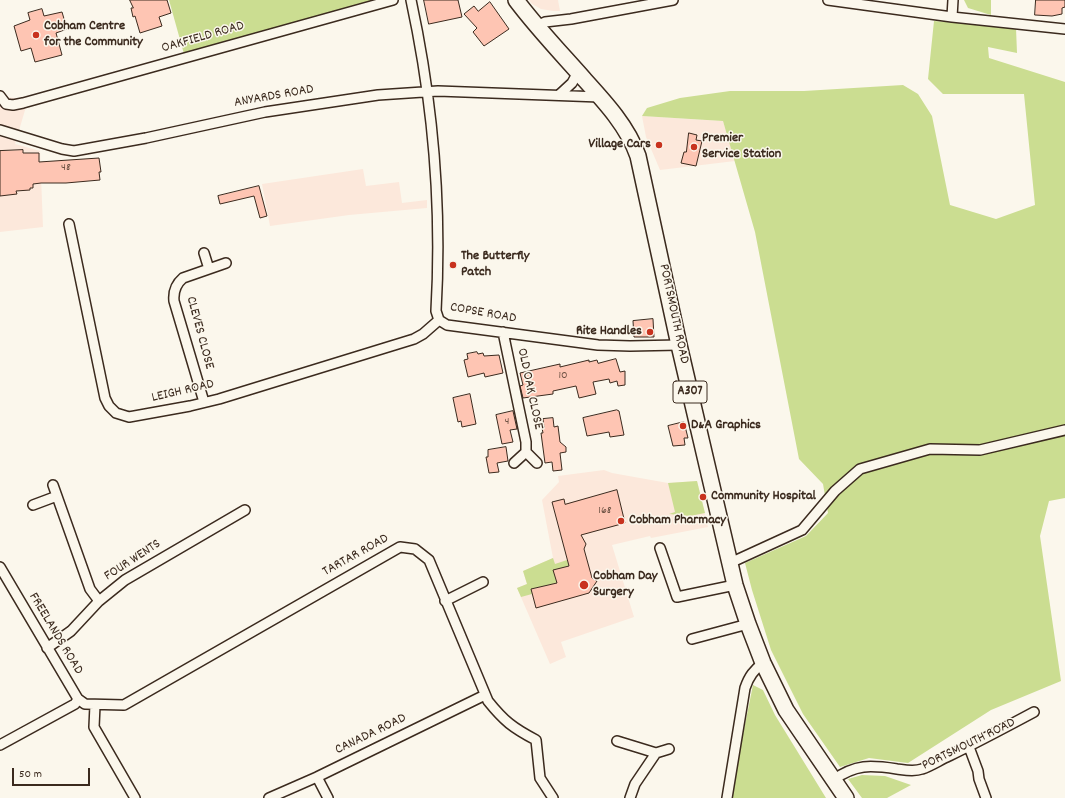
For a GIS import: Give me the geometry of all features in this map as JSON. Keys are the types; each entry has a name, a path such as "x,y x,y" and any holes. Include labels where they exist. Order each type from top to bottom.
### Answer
{"main road":[{"name":"PORTSMOUTH ROAD","path":"516,0 600,97 635,146 679,345 730,563 748,624 763,663 786,710 846,798"}],"street":[{"name":"OAKFIELD ROAD","path":"0,96 6,104 13,105 23,103 393,0"},
{"path":"411,0 427,91"},
{"path":"537,26 545,22 571,19 673,0"},
{"path":"828,0 952,17 1065,30"},
{"path":"952,0 952,17"},
{"path":"559,95 572,83 578,72"},
{"name":"ANYARDS ROAD","path":"0,130 62,149 74,150 146,138 265,112 345,100 427,91 600,97"},
{"name":"COPSE ROAD","path":"427,91 435,165 437,203 436,311 439,320 447,325 598,345 679,345"},
{"name":"LEIGH ROAD","path":"69,224 105,398 109,406 116,413 125,417 183,408 414,339 423,334 439,320"},
{"path":"204,253 209,269"},
{"name":"CLEVES CLOSE","path":"204,402 174,295 176,285 183,278 226,263"},
{"name":"OLD OAK CLOSE","path":"503,332 526,442 526,452"},
{"path":"730,563 802,530 835,492 860,469 930,449 980,450 1065,430"},
{"path":"514,463 526,452 537,462"},
{"path":"53,484 90,589 99,601"},
{"path":"33,505 57,496"},
{"name":"FOUR WENTS","path":"47,648 72,631 99,601 125,580 245,510"},
{"name":"TARTAR ROAD","path":"95,705 124,705 400,547 415,549 429,560 488,701 502,718 517,730 536,740 540,778 553,798"},
{"path":"660,548 677,597 736,585"},
{"name":"FREELANDS ROAD","path":"0,567 78,699"},
{"path":"445,601 482,582"},
{"path":"692,639 748,624"},
{"path":"727,798 745,688 754,671 763,663"},
{"name":"CANADA ROAD","path":"269,798 317,777 485,695"},
{"path":"0,745 75,704 78,699 85,704 95,705 94,727 135,798"},
{"name":"PORTSMOUTH ROAD","path":"833,780 846,771 862,767 921,770 969,747 1034,712"},
{"path":"617,741 656,754"},
{"path":"969,747 986,798"},
{"path":"630,798 635,784 656,754 670,749"},
{"path":"317,777 328,798"}],"shaded area":[{"path":"529,0 558,0 560,11 541,9 532,4"},
{"path":"0,96 28,100 15,144 40,151 43,227 0,232"},
{"path":"642,116 723,121 735,161 660,170 646,137"},
{"path":"363,169 366,186 399,182 402,203 427,200 427,208 349,215 270,226 262,184"},
{"path":"604,470 612,473 668,483 697,481 708,527 651,538 650,536 612,545 634,617 561,642 566,657 550,664 517,588 527,584 523,571 553,558 542,500 559,482 558,476"}],"green space":[{"path":"169,0 378,0 184,54"},
{"path":"964,0 991,0 991,15 968,8"},
{"path":"934,21 1016,28 1017,53 988,47 989,58 1065,82 1065,498 1049,501 1040,536 1061,681 991,710 908,763 869,758 840,767 803,714 771,650 745,563 806,536 828,513 823,484 799,459 755,232 723,121 642,116 647,108 680,98 730,91 804,91 903,85 918,94 932,116 950,205 996,219 1035,205 1024,94 943,94 928,79"},
{"path":"697,481 705,513 690,516 669,514 675,512 668,483"},
{"path":"553,558 555,564 567,560 569,566 553,570 557,583 531,589 532,594 521,597 517,588 527,584 523,571"},
{"path":"753,685 763,690 775,715 826,798 730,798"},
{"path":"862,775 885,776 911,785 887,798 862,798 848,779"}],"building":[{"path":"130,0 167,0 171,13 159,17 162,26 140,33 135,16 133,17 131,8 133,8"},
{"path":"424,0 458,0 462,17 429,24"},
{"path":"1036,0 1065,0 1065,7 1062,8 1062,14 1052,16 1035,15"},
{"path":"490,2 509,29 484,46 473,32 477,28 464,14 474,6 478,11"},
{"name":"Cobham Centre for the Community","path":"42,9 44,16 62,12 67,29 56,33 62,55 35,62 31,48 21,51 14,26 30,20 28,13"},
{"name":"Premier Service Station","path":"689,133 697,135 696,140 702,141 696,166 681,163 684,152 686,152"},
{"path":"23,150 23,153 39,153 39,162 99,158 101,172 99,172 100,180 33,184 33,188 30,188 30,190 16,191 17,194 0,196 0,151"},
{"path":"259,186 267,216 260,218 254,196 220,204 218,196"},
{"path":"653,319 654,337 634,337 633,321"},
{"path":"477,352 478,354 483,353 484,356 499,355 503,373 485,377 484,373 468,377 464,360 468,359 467,354"},
{"path":"616,359 620,372 625,371 625,385 618,386 617,381 610,383 609,379 593,382 596,394 579,398 576,386 553,391 553,394 523,398 520,386 523,385 520,373 560,364 560,367 589,360 589,362 597,360 598,363"},
{"path":"470,394 476,424 462,427 461,421 458,422 453,398"},
{"path":"617,410 619,411 624,435 610,437 609,432 587,436 583,418"},
{"path":"513,411 517,429 510,430 513,442 502,444 496,415"},
{"path":"553,418 554,427 558,426 560,442 566,447 566,452 560,453 562,470 553,471 552,462 545,463 541,433 543,433 542,428 544,428 543,419"},
{"path":"684,422 688,438 684,438 685,445 673,446 668,426"},
{"path":"506,447 508,461 497,463 499,472 489,473 486,457 488,457 488,450"},
{"path":"617,490 625,523 581,535 586,544 584,549 592,578 597,581 589,593 536,608 531,589 557,583 553,570 569,566 552,502 564,499 565,504"}],"place":[{"name":"Cobham Centre for the Community","path":"36,35"},
{"name":"Village Cars","path":"659,145"},
{"name":"Premier Service Station","path":"694,147"},
{"name":"The Butterfly Patch","path":"453,265"},
{"name":"Rite Handles","path":"650,332"},
{"name":"D&A Graphics","path":"683,426"},
{"name":"Community Hospital","path":"703,497"},
{"name":"Cobham Pharmacy","path":"621,521"},
{"name":"Cobham Day Surgery","path":"584,585"}]}
